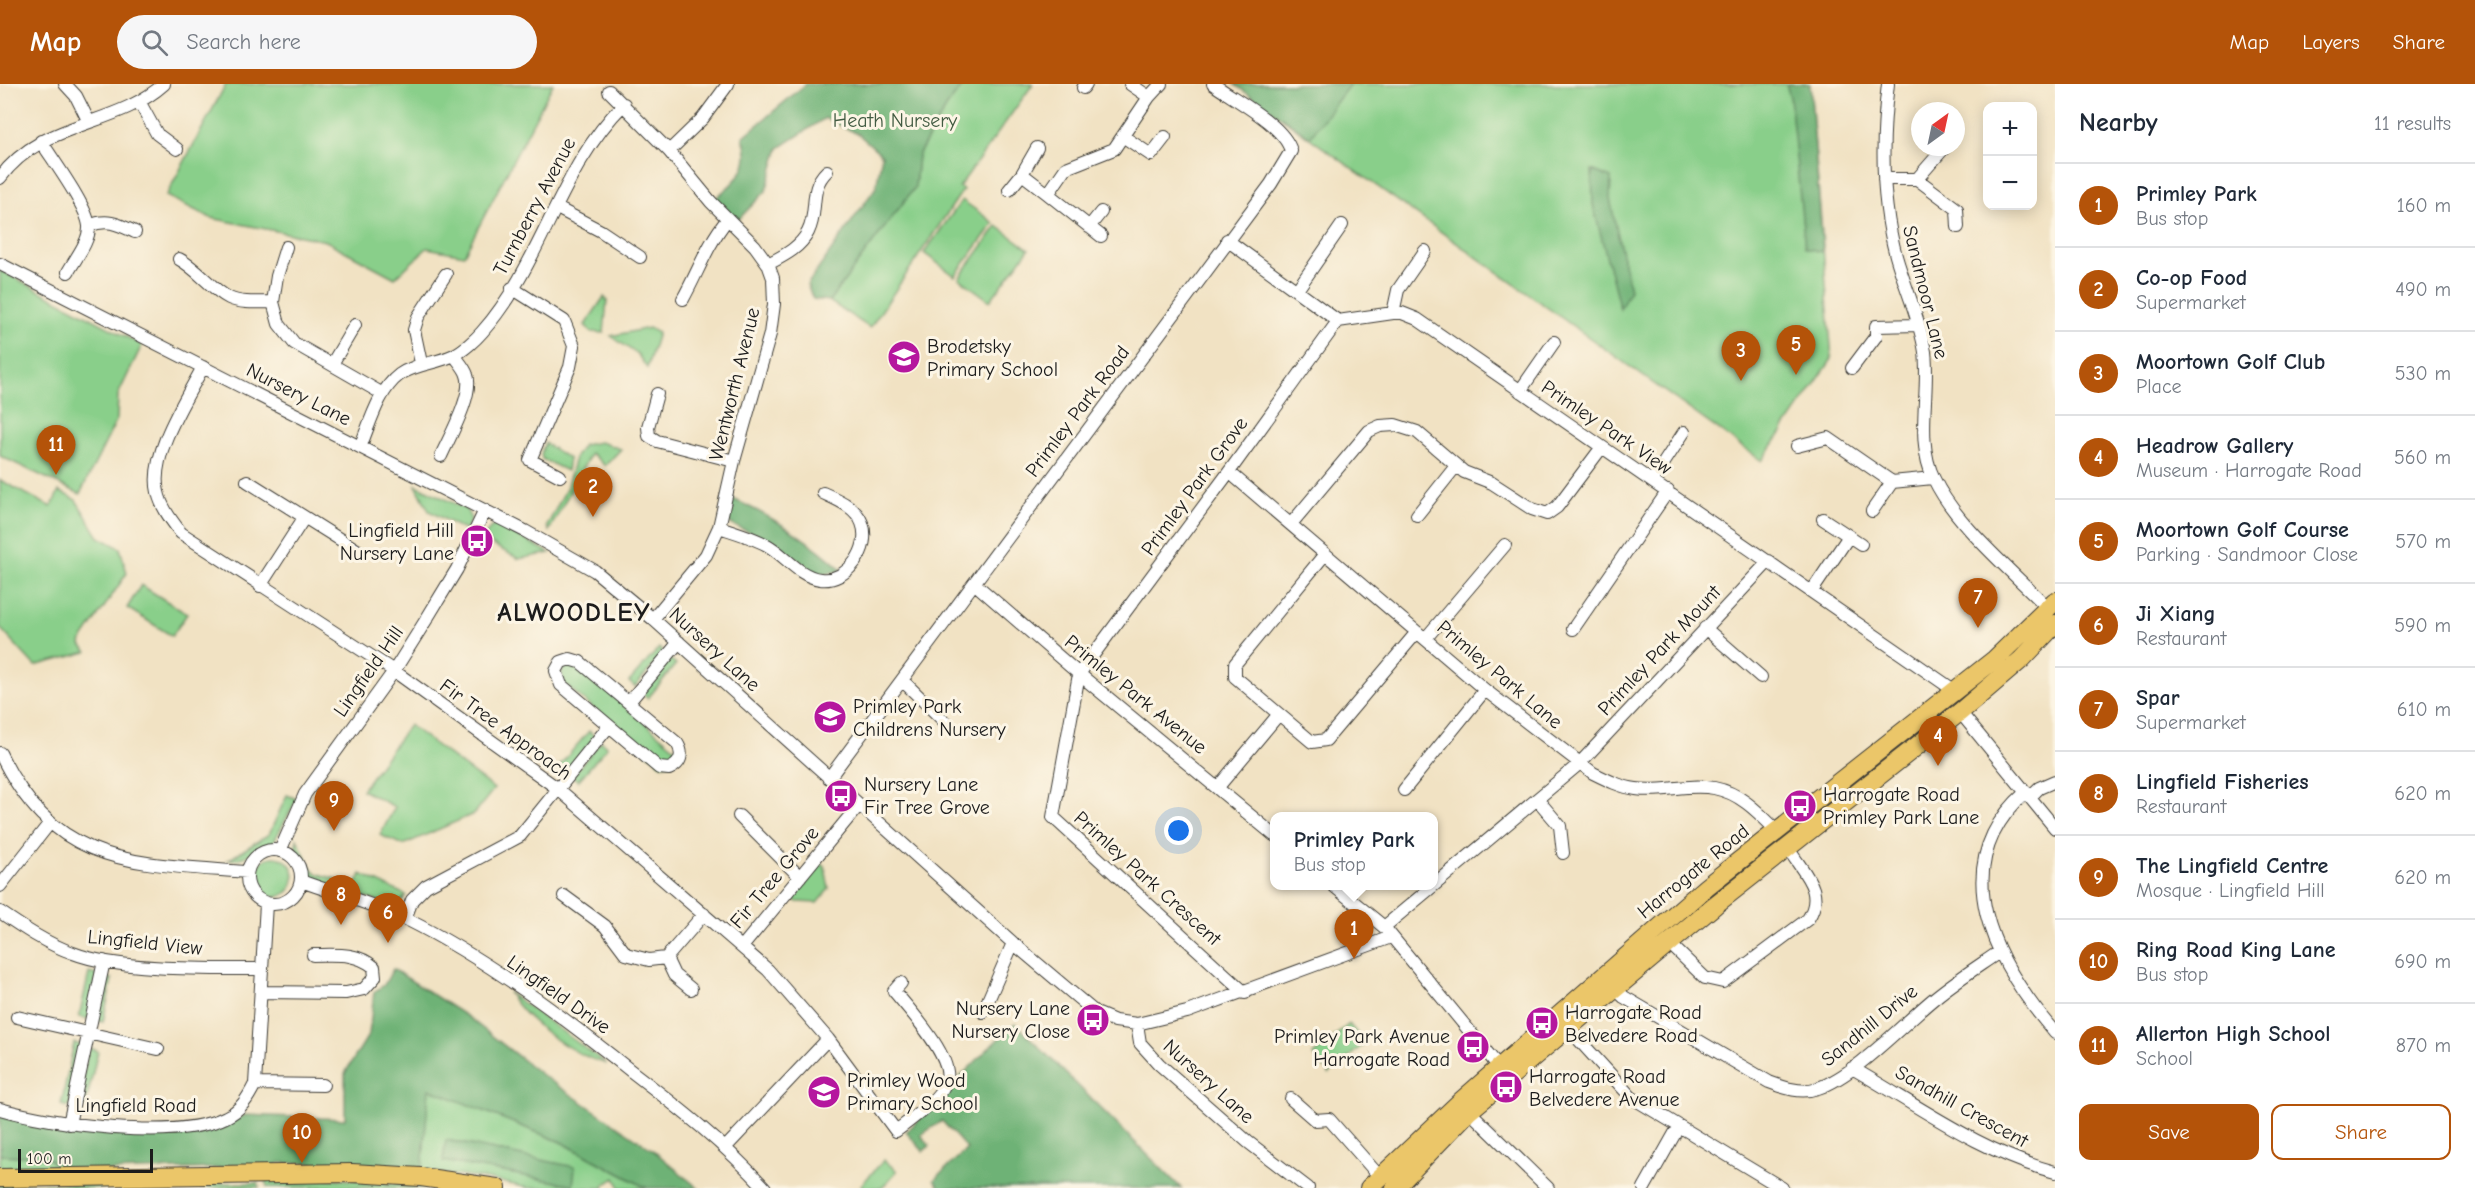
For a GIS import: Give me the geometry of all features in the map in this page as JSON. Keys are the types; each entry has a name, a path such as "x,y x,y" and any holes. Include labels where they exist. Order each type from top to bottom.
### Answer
{"highway":[{"name":"Harrogate Road","path":"1465,1106 1569,1029 1669,943 1960,712 2022,659 2053,611"},
{"name":"Harrogate Road","path":"1383,1186 1465,1106 1499,1067 1604,976 1736,864 2053,611"},
{"path":"1955,691 1971,687 2007,659 2014,656 2022,659"},
{"path":"1880,750 1886,755 1893,754 1918,735 1931,735"},
{"path":"1777,831 1786,831 1819,806 1830,815"},
{"path":"1736,864 1743,872 1747,872 1777,849 1788,848"},
{"path":"0,1178 352,1173 421,1177 497,1188"}],"street":[{"path":"65,84 76,96 88,120"},
{"path":"0,178 16,158 41,141 88,120 140,102 164,84"},
{"path":"669,151 703,118 728,84"},
{"path":"1130,84 1149,97"},
{"path":"1048,194 1066,168 1114,149 1149,97 1161,84"},
{"name":"Primley Park Road","path":"829,778 903,681 1227,240 1271,184 1291,151 1288,139 1273,126 1213,84"},
{"name":"Sandmoor Lane","path":"1887,84 1883,126 1887,215 1896,256 1925,351 1926,455 1933,478 1945,498 1983,542 2053,611"},
{"name":"Wentworth Avenue","path":"609,91 669,151 727,220 755,246 768,264 773,278 774,304 770,334 734,461 719,527 706,555 653,619"},
{"path":"140,102 157,134 177,149"},
{"name":"Turnberry Avenue","path":"360,447 383,393 398,376 421,363 454,355 482,332 531,260 587,146 624,104"},
{"path":"1124,137 1151,155 1165,137"},
{"path":"41,141 83,208 89,226 84,243 68,272"},
{"path":"1009,190 1022,174 1037,148"},
{"path":"1917,179 1937,156"},
{"path":"768,264 797,246 808,231 813,192 819,178 826,171"},
{"path":"1022,174 1101,236"},
{"path":"1884,179 1917,179 1957,209 1958,227"},
{"path":"557,208 601,231 640,257"},
{"path":"1089,227 1101,212"},
{"path":"683,299 705,260 712,238 727,220"},
{"path":"89,226 98,222 112,221 135,232"},
{"path":"1297,290 1342,225"},
{"path":"1227,240 1338,321"},
{"path":"286,247 277,276 273,302 279,324 294,343 383,393"},
{"path":"1393,313 1396,294 1425,251"},
{"path":"179,259 192,266 228,298 249,303 273,302"},
{"name":"Nursery Lane","path":"0,264 485,510 595,571 653,619 1012,943 1096,1014 1115,1021 1137,1024 1140,1043 1159,1064 1248,1143 1308,1188"},
{"path":"421,363 414,330 418,317 446,274"},
{"path":"512,288 564,321 573,340 570,366 530,460 560,476"},
{"name":"Primley Park View","path":"1338,321 1393,313 1402,313 1417,320 1955,691"},
{"name":"Primley Park Grove","path":"1079,674 1338,321"},
{"path":"332,364 355,325"},
{"path":"1852,368 1876,336 1876,326 1918,325"},
{"path":"1520,391 1554,342"},
{"path":"441,456 467,392 467,375 454,355"},
{"name":"Fir Tree Approach","path":"203,367 165,445 158,473 158,492 181,532 394,671 556,788 780,982 828,1039 896,1131 942,1089 947,1080 948,1069 928,1033 894,991 901,983"},
{"path":"657,394 648,427 648,436 657,441 734,461"},
{"path":"1291,524 1360,439 1380,426 1406,427 1417,432 1456,466 1500,487 1532,509 1547,514 1557,507 1602,447"},
{"path":"1652,481 1684,432"},
{"path":"1797,446 1828,438 1892,482 1933,478"},
{"path":"1417,515 1456,466"},
{"name":"Primley Park Lane","path":"1229,472 1485,690 1579,764 1612,783 1636,789 1715,788 1753,806 1777,831"},
{"path":"247,481 360,552"},
{"path":"1872,511 1892,482"},
{"path":"1573,629 1668,491"},
{"path":"719,527 768,545 807,575 818,579 835,578 844,574 860,555 865,533 855,511 824,493"},
{"name":"Lingfield Hill","path":"280,851 304,794 394,671 457,569 485,510"},
{"path":"260,585 304,518"},
{"path":"1823,519 1861,544"},
{"path":"1812,591 1849,537"},
{"path":"1325,554 1235,664 1235,677 1312,742 1326,740 1505,545"},
{"name":"Primley Park Mount","path":"1438,887 1579,764 1769,561"},
{"name":"Primley Park Avenue","path":"974,583 1079,674 1270,831"},
{"path":"1705,628 1761,677"},
{"path":"628,702 679,642"},
{"path":"570,659 580,662 628,702 677,744 681,753 678,763 669,769 659,768 558,681 556,671 561,662 570,659"},
{"name":"Primley Park Crescent","path":"1079,674 1053,817 1245,993"},
{"path":"903,681 948,725"},
{"path":"1404,790 1485,690"},
{"path":"1960,712 2055,828"},
{"path":"1218,787 1279,714"},
{"path":"405,919 412,900 426,886 520,836 556,788 609,726"},
{"path":"0,753 20,790 49,824 81,845 112,858 139,863 247,872"},
{"path":"2055,781 2028,794 2001,817 1992,832 1983,860 1984,895 1998,952 2024,994 2055,1033"},
{"path":"1537,799 1560,826 1563,854"},
{"name":"Fir Tree Grove","path":"742,947 859,805"},
{"path":"739,816 800,877"},
{"path":"0,886 49,824"},
{"path":"1669,943 1706,978 1723,982 1808,919 1815,907 1817,894 1788,848"},
{"path":"267,851 280,851 289,854 298,864 301,881 294,896 287,901 266,903 253,894 248,886 247,872 250,863 259,855 267,851"},
{"name":"Lingfield Drive","path":"301,881 405,919 444,939 542,1003 609,1053 725,1148 765,1188"},
{"path":"1340,890 1388,932 1499,1067"},
{"name":"Primley Park Mount","path":"1388,932 1435,890"},
{"path":"564,896 605,926 626,954 649,960 666,958 704,914"},
{"name":"Lingfield Road","path":"0,1109 69,1124 174,1129 205,1125 228,1117 247,1102 255,1084 266,903"},
{"name":"Lingfield View","path":"0,912 20,926 73,953 104,961 208,969 262,969"},
{"path":"1137,1024 1187,1012 1245,993 1388,932"},
{"path":"983,1012 1012,943"},
{"name":"Sandhill Drive","path":"1604,976 1616,990 1749,1071 1787,1089 1818,1088 1852,1068 1933,999 1998,952"},
{"path":"262,992 345,993 364,989 375,977 374,967 364,959 352,955 313,955"},
{"path":"666,958 674,975 691,989"},
{"path":"69,1124 104,961"},
{"path":"17,1017 158,1049"},
{"path":"1569,1029 1631,1097 1782,1188"},
{"path":"725,1148 828,1039"},
{"name":"Sandhill Crescent","path":"1852,1068 1989,1147 2035,1167 2055,1172"},
{"path":"255,1084 323,1085"},
{"path":"1291,1099 1315,1120 1329,1119 1383,1186"},
{"path":"1465,1106 1548,1188"},
{"path":"1644,1188 1678,1126"}],"green space":[{"path":"226,84 553,84 464,255 427,248 395,278 326,241 211,218 166,196"},
{"name":"Heath Nursery","path":"806,84 964,84 949,103 918,155 915,187 829,301 813,299 807,285 876,187 882,155 858,134 825,118 779,148 766,191 733,225 711,202 734,181 744,167 746,148 743,137"},
{"path":"964,84 1033,84 959,187 963,190 870,328 829,301 915,187 918,155 949,103"},
{"path":"1234,84 1810,84 1832,359 1762,461"},
{"path":"1234,84 1350,84 1310,137"},
{"path":"1786,84 1810,84 1823,252 1805,248 1790,97"},
{"path":"1592,170 1611,178 1610,199 1630,290 1620,309 1593,205"},
{"path":"962,200 994,223 955,276 924,253"},
{"path":"997,226 1029,249 990,301 959,278"},
{"path":"0,270 142,345 118,395 117,419 80,494 0,456"},
{"path":"604,297 607,300 604,333 591,332 585,325"},
{"path":"649,328 658,333 647,368 638,355 611,336"},
{"path":"600,442 621,449 605,466 591,453 549,531 547,526 567,487 575,457 583,445"},
{"path":"545,443 569,459 567,471 542,459 541,453"},
{"path":"0,480 51,507 59,491 76,500 99,537 120,548 127,573 82,640 81,645 87,652 35,666 0,628"},
{"path":"416,485 466,509 471,519 466,531 429,511"},
{"path":"733,499 790,530 842,570 825,574 815,573 775,543 732,525 727,518"},
{"path":"495,525 550,553 519,559 483,540 489,529"},
{"path":"141,585 187,614 172,636 127,608"},
{"path":"659,648 664,653 635,687 629,682"},
{"path":"670,659 676,664 648,698 641,693"},
{"path":"574,663 676,749 673,763 662,765 562,682 562,668"},
{"path":"409,725 494,789 474,814 403,845 380,835 395,807 362,790"},
{"path":"589,731 595,737 566,771 559,766"},
{"path":"601,741 607,747 578,781 572,776"},
{"path":"287,795 297,799 273,843 241,858 228,860 269,834"},
{"path":"297,839 311,868 316,873 356,885 361,874 406,895 402,901 389,905 311,880 295,850"},
{"path":"274,857 288,863 294,877 288,891 274,897 260,891 254,877 260,863"},
{"path":"820,863 825,867 829,889 817,903 797,902 791,898"},
{"path":"393,969 468,1017 542,1075 653,1150 698,1188 647,1188 561,1142 429,1089 422,1171 324,1168 308,1163 280,1163 266,1167 62,1172 47,1157 0,1155 0,1113 66,1130 116,1133 175,1133 211,1129 245,1115 345,1119 345,1073 369,1034 374,992 384,985"},
{"path":"89,973 97,975 88,1019 79,1017"},
{"path":"104,977 112,979 103,1022 94,1020"},
{"path":"508,992 607,1064 579,1053 538,1026 516,1004"},
{"path":"1015,1023 1181,1188 940,1188 934,1180 967,1149 942,1121 921,1135 930,1146 923,1151 906,1132"},
{"path":"1349,1024 1365,1043 1329,1074 1313,1055"},
{"path":"74,1043 82,1045 69,1107 61,1105"},
{"path":"89,1048 98,1051 85,1107 76,1105"},
{"path":"428,1088 561,1142 647,1188 620,1188 615,1178 604,1185 605,1188 528,1188 487,1179 422,1171","holes":["447,1140 574,1167 573,1185 444,1161"]},
{"path":"446,1140 575,1167 573,1185 443,1161"},
{"path":"0,1155 47,1157 62,1172 0,1174"},
{"path":"884,1160 897,1171 882,1188 864,1188 861,1185"},
{"path":"322,1178 468,1188 267,1187 266,1179"},
{"path":"258,1183 259,1187 0,1188 0,1184"}],"place":[{"name":"Brodetsky Primary School","path":"904,357"},
{"name":"Moortown Golf Course","path":"1796,375"},
{"name":"Moortown Golf Club","path":"1741,381"},
{"name":"Allerton High School","path":"56,475"},
{"name":"Co-op Food","path":"593,517"},
{"name":"Lingfield Hill Nursery Lane","path":"477,541"},
{"name":"Spar","path":"1978,628"},
{"name":"Primley Park Childrens Nursery","path":"830,717"},
{"name":"Headrow Gallery","path":"1938,766"},
{"name":"Nursery Lane Fir Tree Grove","path":"841,796"},
{"name":"Harrogate Road Primley Park Lane","path":"1800,806"},
{"name":"The Lingfield Centre","path":"334,831"},
{"name":"Lingfield Fisheries","path":"341,925"},
{"name":"Ji Xiang","path":"388,943"},
{"name":"Primley Park","path":"1354,959"},
{"name":"Nursery Lane Nursery Close","path":"1093,1020"},
{"name":"Harrogate Road Belvedere Road","path":"1542,1023"},
{"name":"Primley Park Avenue Harrogate Road","path":"1473,1047"},
{"name":"Harrogate Road Belvedere Avenue","path":"1506,1087"},
{"name":"Primley Wood Primary School","path":"824,1092"},
{"name":"Ring Road King Lane","path":"302,1163"}],"district":[{"name":"ALWOODLEY","path":"574,612"}]}
